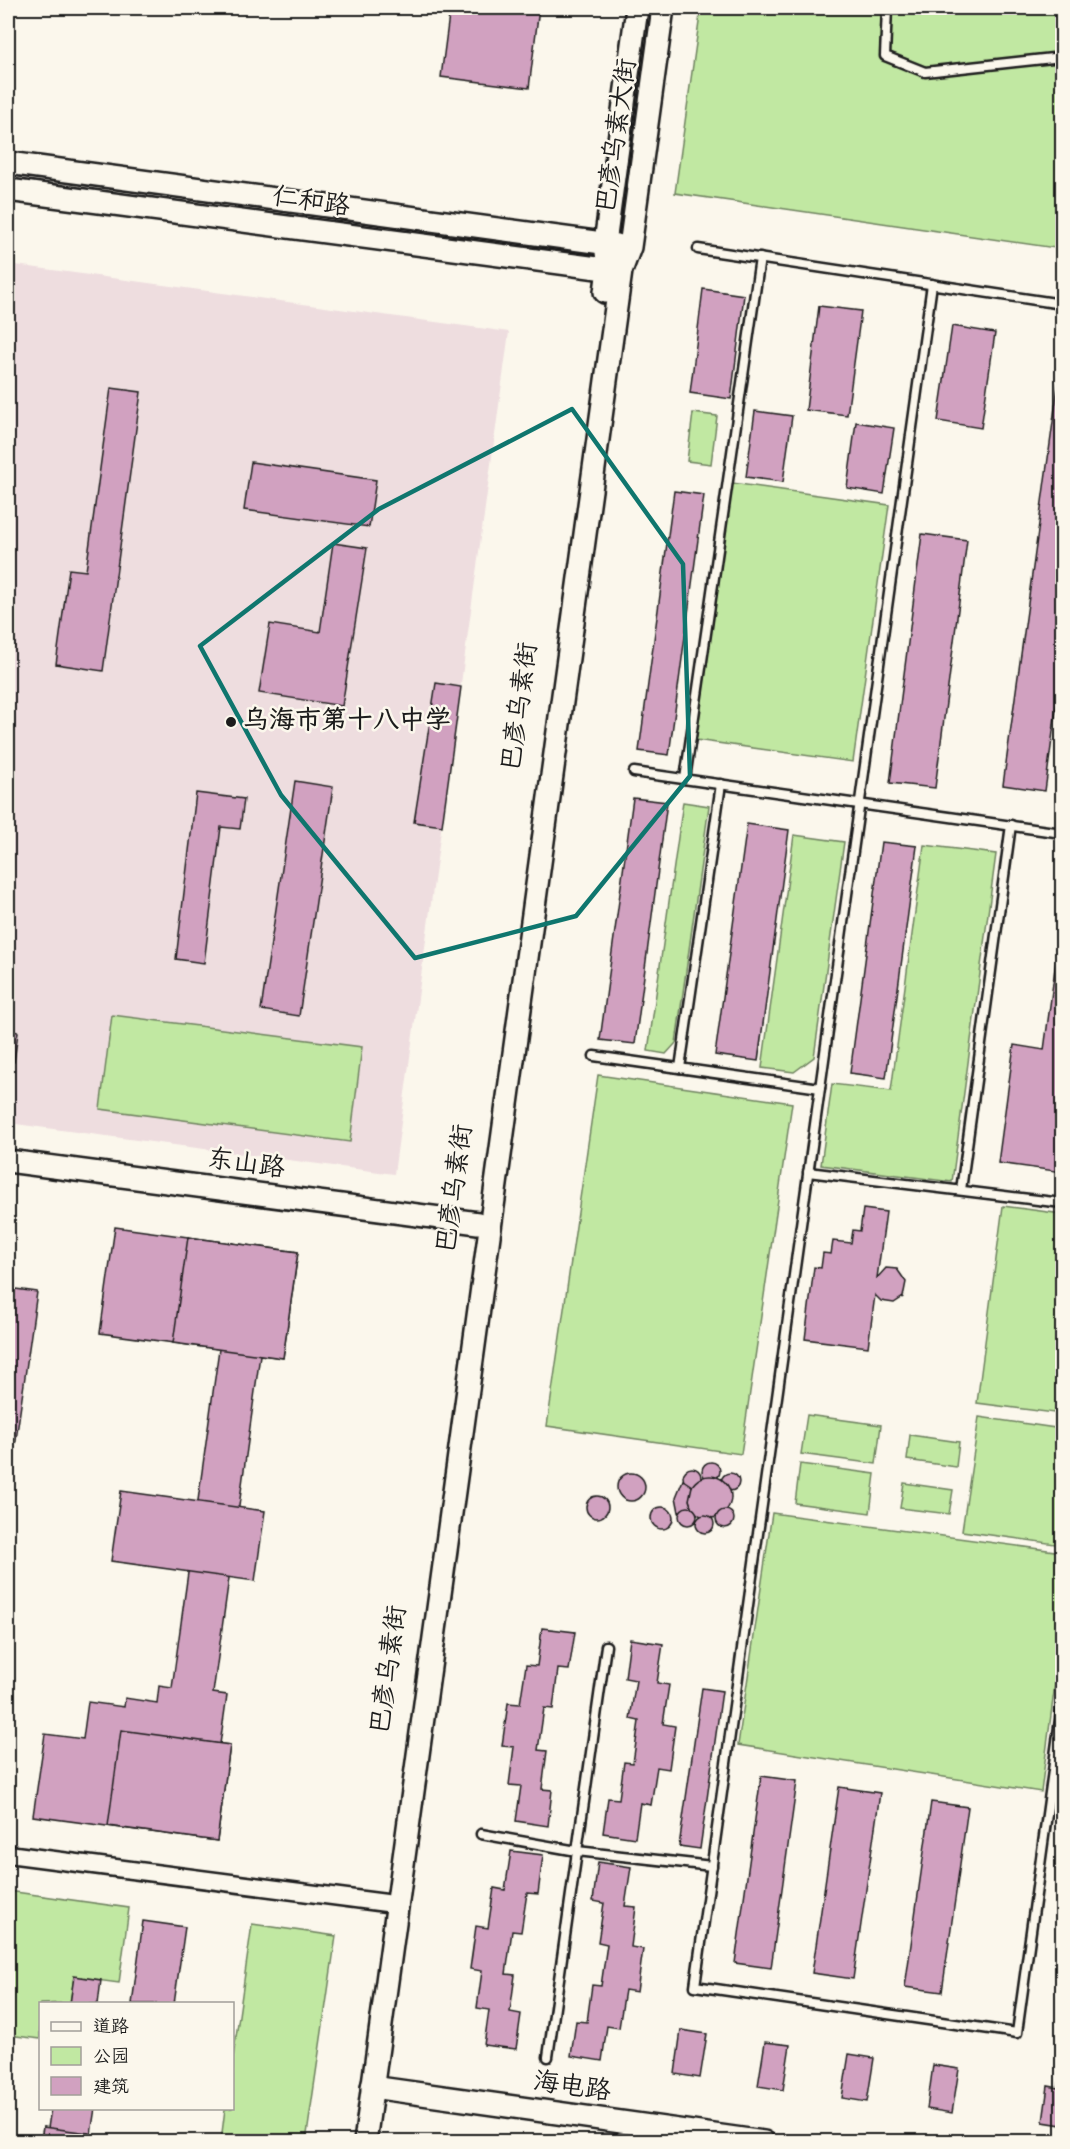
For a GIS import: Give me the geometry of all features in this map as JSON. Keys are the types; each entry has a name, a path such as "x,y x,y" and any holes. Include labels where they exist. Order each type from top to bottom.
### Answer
{"street":[{"name":"巴彦乌素大街","path":"605,243 637,8"},
{"name":"巴彦乌素大街","path":"614,270 630,247 663,8"},
{"name":"仁和路","path":"8,163 630,247"},
{"name":"仁和路","path":"8,190 614,270"},
{"name":"巴彦乌素街","path":"365,2142 614,270 605,243"},
{"name":"巴彦乌素街","path":"353,2142 478,1223 614,270"},
{"name":"东山路","path":"8,1161 478,1223"},
{"path":"8,1854 386,1903"},
{"name":"海电路","path":"372,2087 764,2142"}],"lane":[{"path":"887,8 885,56 925,72 1062,57"},
{"path":"698,249 1062,304"},
{"path":"685,779 760,258"},
{"path":"932,284 695,1986 1017,2033 1062,1705"},
{"path":"634,772 1062,833"},
{"path":"680,1068 721,784"},
{"path":"961,1190 1011,825"},
{"path":"594,1056 820,1088"},
{"path":"808,1172 1062,1203"},
{"path":"548,2057 606,1646"},
{"path":"481,1834 577,1851 712,1866"}],"highlighted area":[{"path":"572,409 683,564 690,776 576,916 415,958 281,795 200,646 379,509"}],"shaded area":[{"name":"乌海市第十八中学","path":"8,264 509,332 394,1174 8,1123"}],"green space":[{"path":"701,8 1062,8 1062,249 675,193"},
{"path":"693,413 717,416 711,464 687,461"},
{"path":"732,483 889,505 853,762 696,740"},
{"path":"683,802 709,806 676,1043 666,1054 648,1051"},
{"path":"794,835 844,842 814,1057 794,1072 762,1068"},
{"path":"924,845 996,854 952,1182 821,1165 832,1084 891,1091"},
{"path":"112,1015 362,1047 350,1142 100,1109"},
{"path":"598,1075 792,1103 741,1454 547,1426"},
{"path":"1003,1206 1062,1214 1062,1414 977,1403"},
{"path":"807,1415 881,1425 876,1464 801,1454"},
{"path":"979,1417 1062,1429 1062,1545 962,1531"},
{"path":"910,1435 959,1442 956,1467 907,1460"},
{"path":"800,1464 875,1474 870,1513 795,1503"},
{"path":"904,1483 953,1490 949,1514 900,1508"},
{"path":"772,1513 1062,1552 1062,1630 1041,1792 738,1745"},
{"path":"8,1891 129,1908 119,1983 74,1977 70,2002 39,2002 39,2039 8,2035"},
{"path":"252,1924 336,1936 306,2141 221,2141 225,2110 234,2110 234,2051"}],"building":[{"path":"450,8 539,8 529,88 441,77"},
{"path":"703,289 744,295 731,399 690,393"},
{"path":"819,306 861,311 847,415 806,410"},
{"path":"952,326 995,333 981,428 938,421"},
{"path":"1061,364 1062,665 1045,791 1003,785"},
{"path":"111,388 141,392 103,671 56,664 69,569 86,571"},
{"path":"755,411 792,416 783,482 746,477"},
{"path":"856,422 894,428 884,494 847,488"},
{"path":"251,462 376,480 369,527 244,510"},
{"path":"674,491 704,495 669,755 639,751"},
{"path":"922,534 967,540 935,788 890,783"},
{"path":"333,543 367,548 342,706 259,693 270,624 320,632"},
{"path":"436,683 461,687 442,826 414,822"},
{"path":"295,781 333,787 299,1016 261,1010"},
{"path":"196,793 244,799 240,829 221,827 204,963 176,959"},
{"path":"633,798 667,802 635,1044 600,1040"},
{"path":"747,824 789,830 758,1061 715,1055"},
{"path":"881,842 917,846 886,1078 850,1073"},
{"path":"1062,916 1062,1172 998,1163 1014,1045 1044,1050"},
{"path":"8,1030 18,1032 14,1062 8,1061"},
{"path":"863,1209 886,1212 877,1278 886,1268 897,1269 906,1282 903,1297 894,1303 881,1301 875,1295 868,1347 805,1339 814,1267 821,1268 823,1253 831,1254 833,1241 851,1243 853,1230 860,1231"},
{"path":"115,1227 298,1252 283,1358 260,1355 213,1693 227,1695 220,1744 230,1745 217,1841 33,1816 45,1734 83,1739 88,1702 124,1707 125,1698 157,1703 159,1686 172,1688 219,1349 100,1333"},
{"path":"188,1237 298,1252 283,1358 173,1343"},
{"path":"8,1288 37,1292 11,1475 8,1475"},
{"path":"707,1462 715,1462 720,1467 718,1478 707,1480 702,1475 702,1467"},
{"path":"688,1468 696,1468 701,1473 699,1484 688,1486 683,1481 683,1473"},
{"path":"631,1473 641,1477 645,1487 641,1497 631,1501 621,1497 617,1487 621,1477"},
{"path":"726,1473 734,1473 739,1478 737,1489 726,1491 721,1486 721,1478"},
{"path":"710,1476 718,1477 725,1482 730,1489 730,1505 725,1512 718,1517 710,1518 702,1517 695,1512 690,1505 689,1497 690,1489 695,1482 702,1477"},
{"path":"683,1480 692,1486 689,1500 692,1509 679,1512 676,1497"},
{"path":"121,1491 265,1511 255,1581 111,1561"},
{"path":"597,1496 605,1499 608,1507 605,1515 597,1518 589,1515 586,1507 589,1499"},
{"path":"662,1507 670,1510 673,1518 670,1526 662,1529 654,1526 651,1518 654,1510"},
{"path":"684,1507 692,1507 697,1512 695,1523 684,1525 679,1520 679,1512"},
{"path":"721,1510 729,1510 734,1515 732,1526 721,1528 716,1523 716,1515"},
{"path":"701,1515 709,1515 714,1520 712,1531 701,1533 696,1528 696,1520"},
{"path":"542,1628 575,1632 569,1670 558,1669 553,1709 544,1708 538,1750 547,1751 542,1789 552,1790 548,1826 516,1821 521,1786 509,1785 514,1747 502,1746 508,1703 520,1704 526,1665 537,1666"},
{"path":"630,1639 663,1644 657,1683 669,1685 663,1724 675,1726 669,1769 657,1767 651,1805 640,1803 635,1838 603,1833 608,1798 619,1799 624,1762 633,1763 639,1721 630,1719 636,1680 625,1678"},
{"path":"702,1688 722,1691 700,1849 679,1846"},
{"path":"121,1730 230,1745 217,1841 108,1826"},
{"path":"761,1776 797,1781 771,1968 735,1963"},
{"path":"839,1787 880,1793 853,1979 812,1973"},
{"path":"931,1802 968,1807 942,1992 905,1987"},
{"path":"511,1851 543,1855 538,1894 527,1893 521,1932 512,1931 506,1974 515,1975 510,2012 521,2014 516,2049 484,2045 489,2010 477,2008 482,1971 470,1969 476,1926 488,1928 494,1888 505,1890"},
{"path":"598,1862 631,1867 625,1906 636,1907 631,1947 643,1949 637,1992 625,1990 619,2028 607,2026 602,2061 571,2056 576,2021 587,2022 592,1985 601,1986 607,1944 598,1942 604,1903 593,1901"},
{"path":"143,1921 185,1927 174,2002 132,2002"},
{"path":"74,1976 101,1980 98,2002 70,2002"},
{"path":"681,2030 707,2034 700,2078 675,2074"},
{"path":"765,2042 790,2045 783,2090 758,2086"},
{"path":"849,2054 874,2058 867,2102 842,2098"},
{"path":"1062,2060 1062,2125 1043,2122 1048,2086 1059,2088"},
{"path":"933,2065 959,2069 952,2113 927,2109"},
{"path":"51,2110 95,2110 91,2134 88,2133 87,2142 41,2142 43,2127 48,2128"},
{"path":"43,2127 88,2133 87,2142 41,2142"}],"place":[{"name":"乌海市第十八中学","path":"231,722"}]}
